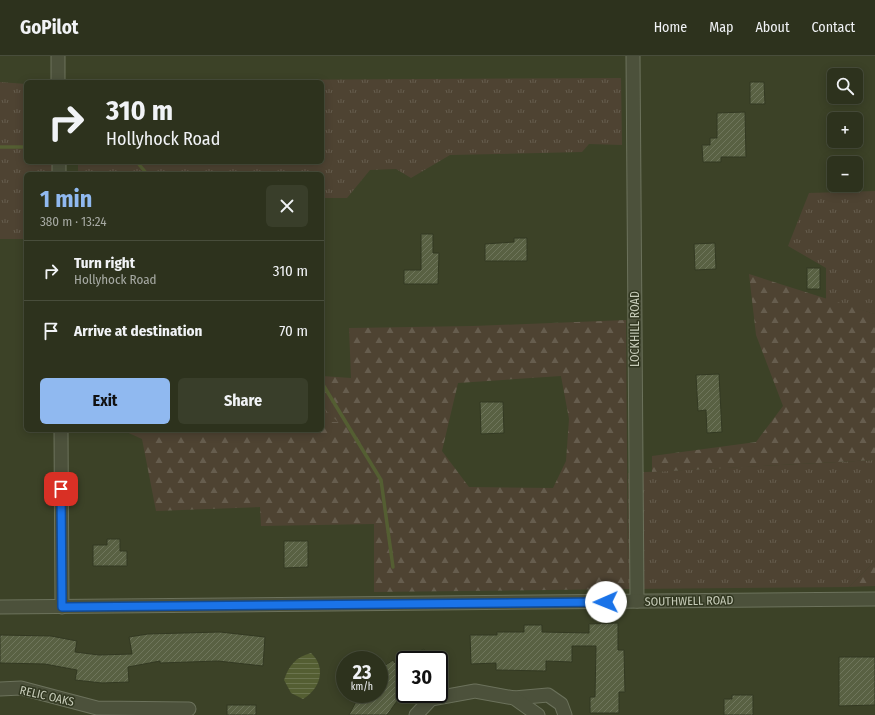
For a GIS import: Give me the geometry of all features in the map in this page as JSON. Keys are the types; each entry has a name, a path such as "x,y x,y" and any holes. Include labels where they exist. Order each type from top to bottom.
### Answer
{"street":[{"path":"58,56 58,80"},
{"name":"LOCKHILL ROAD","path":"633,56 637,601"},
{"path":"60,432 62,607"},
{"name":"SOUTHWELL ROAD","path":"0,607 875,599"},
{"name":"RELIC OAKS","path":"0,689 21,688 111,712 189,708"},
{"path":"416,715 432,699 476,691 514,698 548,695 561,704 565,715"},
{"path":"514,698 538,715"}],"green space":[{"path":"621,78 622,145 589,144 582,152 450,155 411,178 396,169 370,170 347,198 324,198 324,172 78,172 78,164 324,164 324,80 259,80"},
{"path":"0,82 24,84 24,164 52,164 53,172 24,172 24,239 0,239"},
{"path":"875,191 875,314 826,300 826,268 788,246 809,193"},
{"path":"749,274 875,314 875,460 652,472 652,456 756,442 783,406 756,335"},
{"path":"626,320 628,589 374,592 374,524 261,526 260,507 156,511 142,439 126,432 324,432 324,422 338,422 324,408 324,376 351,378 349,328 473,326","holes":["561,376 569,419 566,461 553,488 469,487 442,451 458,383"]},
{"path":"324,408 339,422 324,422"},
{"path":"875,460 875,561 849,587 628,589 628,473"},
{"path":"875,561 875,586 849,587"}],"shaded area":[{"path":"311,653 319,665 319,678 314,690 303,699 291,693 284,680 288,670 297,659"}],"building":[{"path":"750,82 764,82 765,104 750,104"},
{"path":"745,112 746,157 721,157 721,162 703,162 702,145 710,145 710,138 717,138 717,113"},
{"path":"421,234 433,234 433,253 439,253 438,284 404,284 404,270 421,270"},
{"path":"514,238 527,238 527,261 485,261 485,244 514,242"},
{"path":"715,243 716,269 695,270 694,244"},
{"path":"807,268 820,268 820,289 807,289"},
{"path":"719,374 722,432 707,433 706,410 698,411 696,375"},
{"path":"480,402 503,402 504,433 481,434"},
{"path":"107,539 120,539 120,551 127,551 127,566 93,566 93,545 107,545"},
{"path":"284,541 308,541 308,567 284,568"},
{"path":"618,623 618,650 624,650 625,692 619,692 619,713 590,713 590,697 595,697 596,646 572,646 572,662 546,661 546,671 496,670 496,663 471,664 470,635 497,635 497,632 524,632 524,625 542,625 542,632 589,633 589,624"},
{"path":"220,632 265,637 263,666 218,661 160,663 160,661 128,667 129,682 102,683 75,680 77,670 45,664 0,663 0,635 51,636 77,641 75,652 99,655 132,654 129,637 148,634"},
{"path":"839,657 875,657 875,705 839,706"},
{"path":"393,660 395,663 396,702 387,715 349,715 355,703 388,703 388,664"},
{"path":"732,695 753,695 753,715 724,715 724,699 732,699"},
{"path":"227,705 256,705 256,715 227,715"}],"waterway":[{"path":"0,147 24,147"},
{"path":"139,164 145,172"},
{"path":"324,386 381,480 393,567"}],"route":[{"path":"61,489 62,607 606,602"}]}
